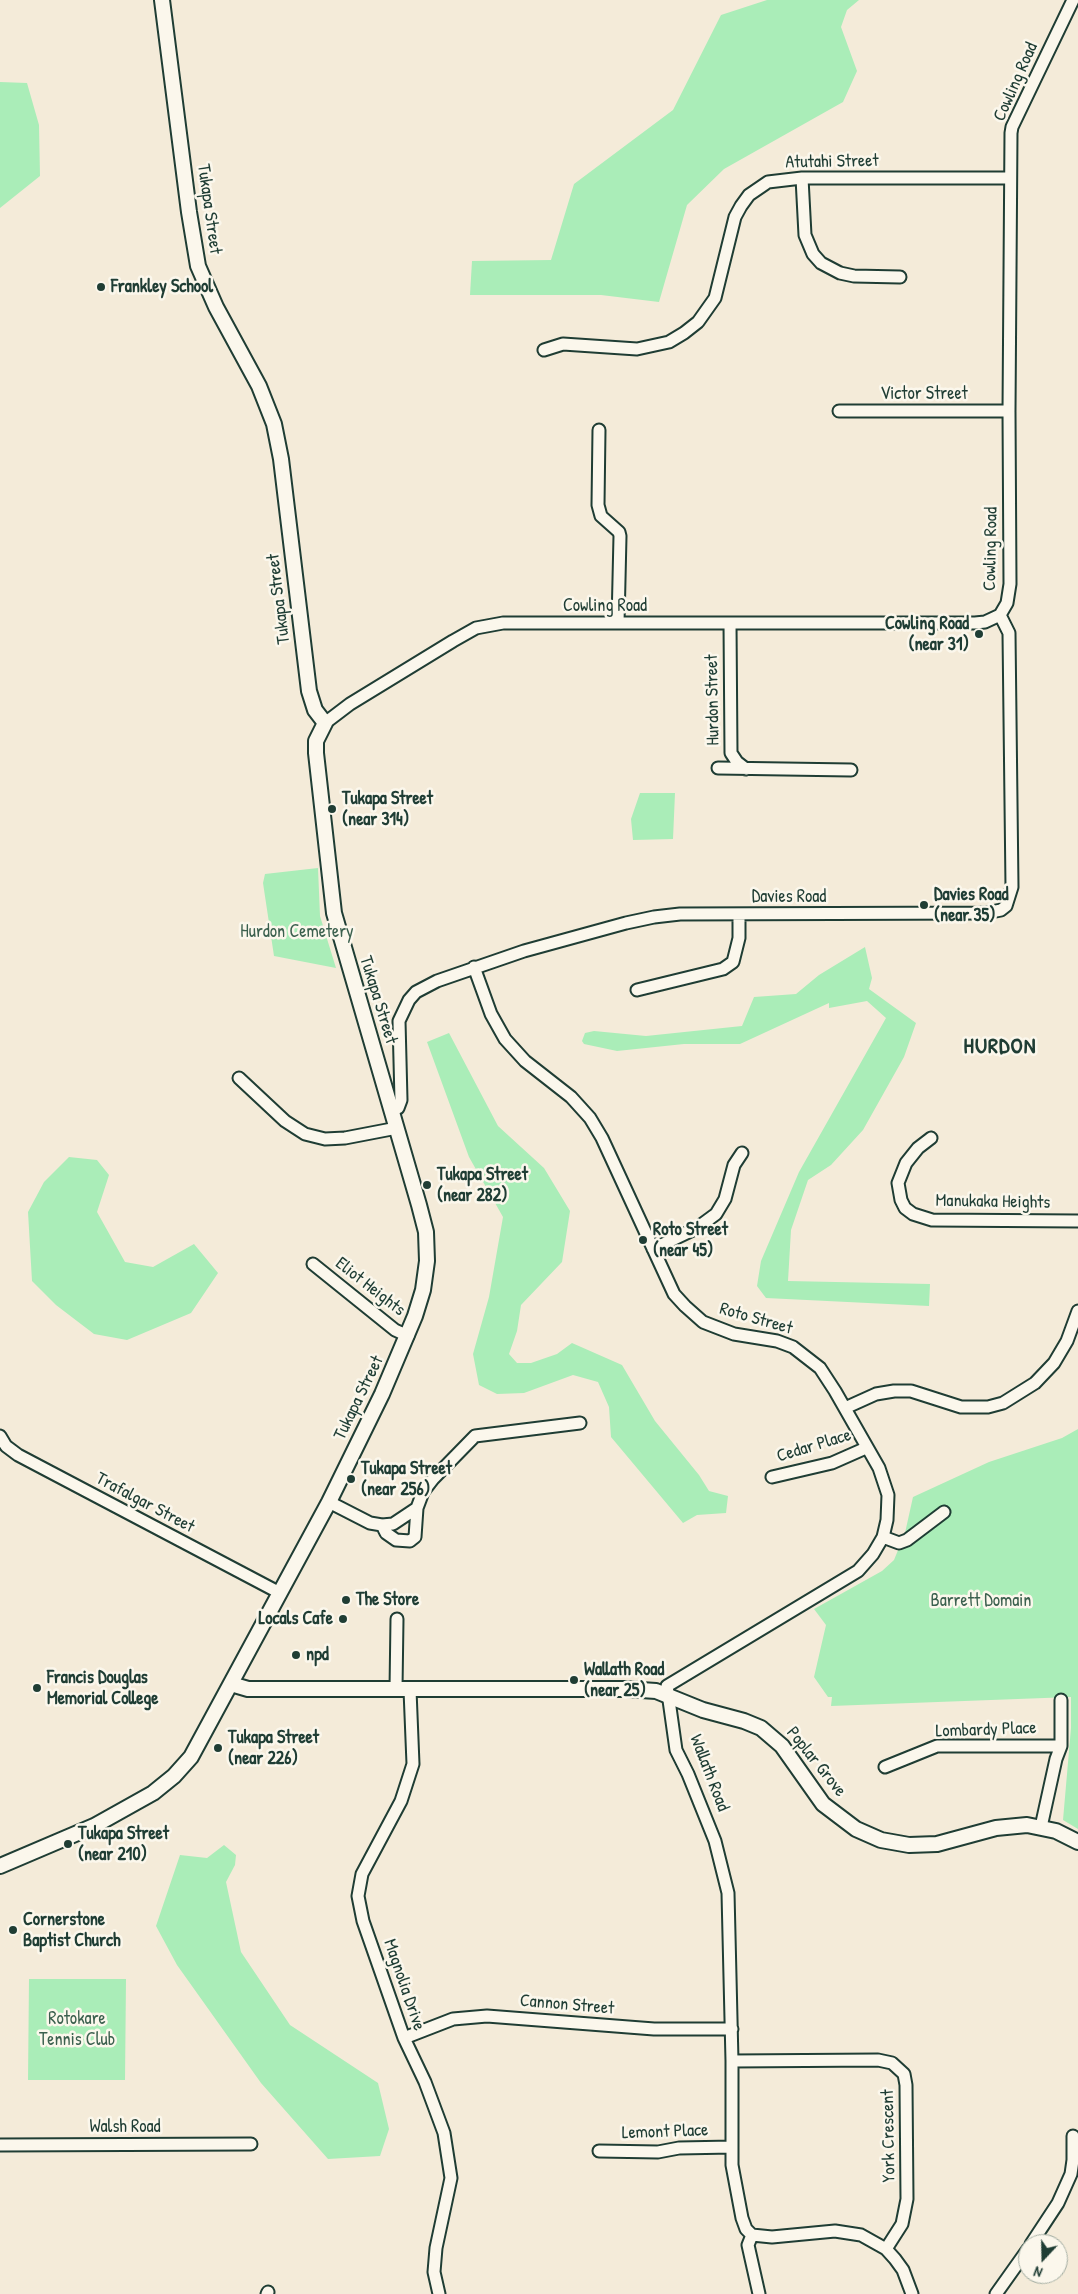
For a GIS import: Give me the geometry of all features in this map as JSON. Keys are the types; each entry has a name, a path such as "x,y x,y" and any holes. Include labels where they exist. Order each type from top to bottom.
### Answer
{"street":[{"name":"Tukapa Street","path":"0,1866 94,1826 160,1787 174,1776 191,1757 329,1502 386,1387 408,1336 423,1290 427,1246 419,1205 334,913 316,753 316,741 325,723 315,710 309,691 274,424 259,386 216,307 198,266 188,204 162,0"},
{"name":"Cowling Road","path":"325,723 350,704 476,628 503,623 975,623 985,622 1000,615 1007,603 1010,584 1010,178 1012,127 1073,0"},
{"name":"Atutahi Street","path":"544,350 563,344 637,349 669,342 684,333 698,322 715,298 735,217 749,195 768,182 802,178 1010,178"},
{"path":"802,178 805,235 810,250 821,263 840,273 854,276 900,277"},
{"name":"Victor Street","path":"839,411 1009,411"},
{"path":"599,430 598,505 601,516 619,532 620,536 618,624"},
{"name":"Davies Road","path":"391,1109 398,1108 402,1093 398,1034 399,1021 405,1005 416,992 426,986 474,967 524,951 654,917 680,914 986,913 1001,910 1006,906 1012,887 1009,633 1000,615"},
{"name":"Hurdon Street","path":"730,623 731,753 737,762 746,769"},
{"name":"Hurdon Street","path":"718,768 851,770"},
{"path":"638,990 723,969 733,962 739,938 739,914"},
{"name":"Roto Street","path":"474,967 491,1014 505,1040 525,1061 571,1097 590,1118 602,1138 674,1294 694,1315 718,1328 734,1334 777,1341 800,1351 820,1368 845,1408 878,1468 888,1495 887,1520 883,1537 873,1554 858,1571 667,1686 669,1696"},
{"path":"239,1078 285,1121 305,1134 326,1139 345,1138 397,1128"},
{"name":"Manukaka Heights","path":"931,1138 918,1148 906,1163 898,1182 901,1200 905,1208 913,1214 932,1220 1078,1221"},
{"path":"653,1248 697,1228 716,1214 724,1199 734,1165 742,1153"},
{"name":"Eliot Heights","path":"313,1264 395,1330 408,1336"},
{"path":"845,1408 876,1394 894,1391 911,1391 962,1407 988,1407 1003,1403 1035,1383 1054,1363 1067,1342 1078,1311"},
{"path":"382,1525 386,1533 396,1540 410,1541 415,1537 417,1508 423,1492 433,1479 475,1436 580,1423"},
{"name":"Trafalgar Street","path":"0,1436 6,1446 18,1455 280,1593"},
{"name":"Cedar Place","path":"772,1477 832,1463 866,1448"},
{"path":"329,1502 370,1523 382,1525 401,1520 417,1508"},
{"path":"883,1537 899,1543 906,1540 944,1512"},
{"name":"Magnolia Drive","path":"397,1619 403,1690 414,1764 401,1802 362,1874 358,1896 363,1921 404,2038 425,2082 444,2133 451,2178 436,2248 434,2272 439,2294"},
{"path":"231,1684 248,1689 644,1689 669,1696"},
{"name":"Poplar Grove","path":"669,1696 761,1728 782,1746 814,1794 828,1809 856,1829 881,1840 923,1846 951,1842 1012,1826 1041,1827 1078,1842"},
{"name":"Wallath Road","path":"669,1696 676,1750 688,1774 715,1842 728,1893 732,2029 732,2165 738,2206 746,2229 752,2235 748,2245 759,2294"},
{"path":"1041,1827 1061,1746 1061,1700"},
{"name":"Lombardy Place","path":"885,1767 937,1746 1061,1746"},
{"name":"Cannon Street","path":"404,2038 453,2019 487,2016 654,2029 732,2029"},
{"name":"York Crescent","path":"732,2061 878,2060 892,2063 904,2074 906,2085 907,2199 902,2224 886,2250"},
{"path":"1038,2234 1058,2203 1071,2174 1073,2160 1072,2136"},
{"name":"Walsh Road","path":"0,2145 251,2144"},
{"name":"Lemont Place","path":"599,2151 658,2152 680,2148 732,2147"},
{"path":"752,2235 764,2238 835,2231 850,2232 875,2241 886,2250 903,2270 912,2294"},
{"path":"996,2294 1018,2265"}],"green space":[{"path":"767,0 859,0 847,10 841,27 857,71 843,102 724,169 687,205 659,302 601,295 470,295 472,261 551,260 574,184 673,110 721,15"},
{"path":"0,82 27,83 39,125 40,176 0,208"},
{"path":"640,793 675,793 673,839 633,840 631,819"},
{"name":"Hurdon Cemetery","path":"318,868 320,916 336,968 274,956 263,883 265,874"},
{"path":"865,947 872,978 869,989 916,1023 904,1057 863,1130 831,1165 808,1180 791,1230 788,1281 930,1284 929,1306 766,1298 757,1286 761,1261 799,1172 886,1018 867,1001 829,1008 829,1003 740,1044 684,1044 617,1051 584,1044 582,1041 585,1033 594,1031 646,1036 742,1026 754,997 796,994 819,975"},
{"path":"449,1033 498,1126 544,1168 570,1211 562,1262 521,1305 517,1331 509,1354 517,1363 531,1363 557,1354 572,1343 622,1365 655,1421 699,1475 709,1491 728,1496 726,1513 697,1515 683,1523 611,1437 609,1407 598,1382 573,1375 524,1393 497,1394 479,1385 473,1354 489,1297 503,1217 469,1157 427,1042"},
{"path":"69,1157 97,1160 109,1175 97,1212 125,1262 153,1267 194,1244 218,1273 191,1313 127,1340 94,1334 56,1305 32,1281 28,1212 44,1182"},
{"name":"Barrett Domain","path":"1078,1429 1078,1829 1063,1820 1071,1728 1071,1697 831,1706 832,1697 828,1697 814,1677 826,1625 814,1609 882,1571 894,1560 905,1533 913,1497 989,1462 1062,1438"},
{"path":"224,1845 236,1855 235,1865 226,1882 241,1952 290,2025 378,2083 389,2129 380,2156 328,2159 261,2083 177,1965 156,1926 180,1855 207,1858"},
{"name":"Rotokare Tennis Club","path":"29,1979 126,1979 125,2080 28,2080"}],"place":[{"name":"Frankley School","path":"101,287"},
{"name":"Cowling Road (near 31)","path":"979,634"},
{"name":"Tukapa Street (near 314)","path":"332,809"},
{"name":"Davies Road (near 35)","path":"924,905"},
{"name":"Tukapa Street (near 282)","path":"427,1185"},
{"name":"Roto Street (near 45)","path":"643,1240"},
{"name":"Tukapa Street (near 256)","path":"351,1479"},
{"name":"The Store","path":"346,1600"},
{"name":"Locals Cafe","path":"343,1619"},
{"name":"npd","path":"296,1655"},
{"name":"Wallath Road (near 25)","path":"574,1680"},
{"name":"Francis Douglas Memorial College","path":"37,1688"},
{"name":"Tukapa Street (near 226)","path":"218,1748"},
{"name":"Tukapa Street (near 210)","path":"68,1844"},
{"name":"Cornerstone Baptist Church","path":"13,1930"}],"district":[{"name":"HURDON","path":"1000,1047"}]}
